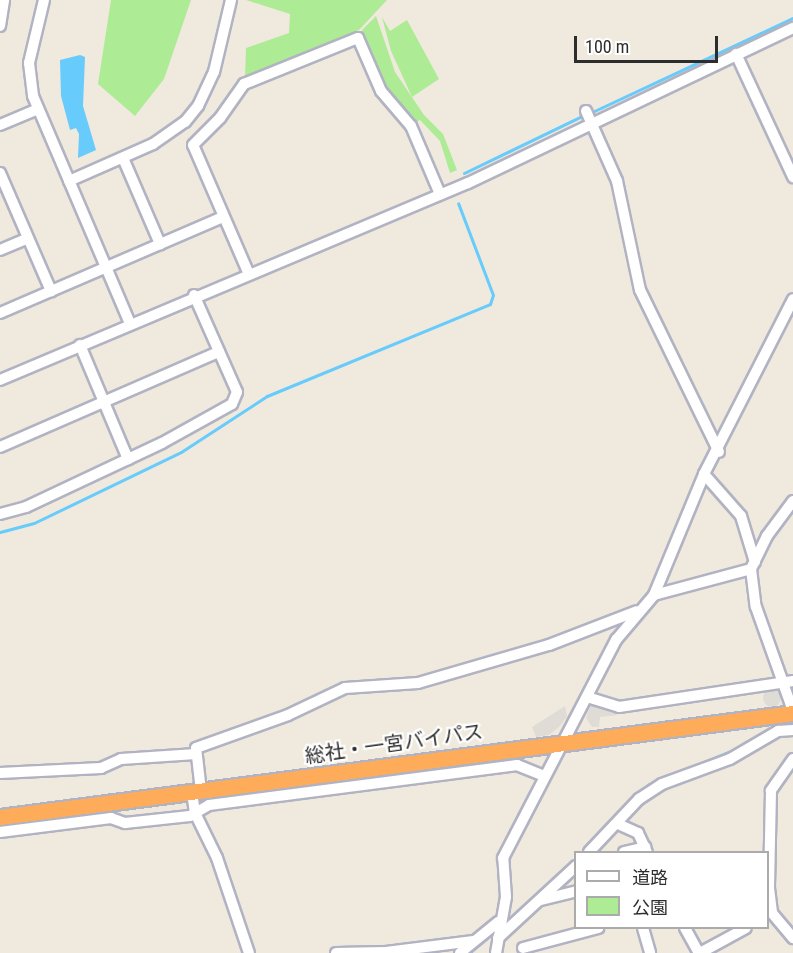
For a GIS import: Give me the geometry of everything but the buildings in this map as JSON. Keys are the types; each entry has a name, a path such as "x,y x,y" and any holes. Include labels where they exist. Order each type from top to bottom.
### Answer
{"highway":[{"name":"総社・一宮バイパス","path":"0,817 793,712"}],"street":[{"path":"0,26 4,0"},
{"path":"44,0 29,63 29,78 38,109 130,323"},
{"path":"69,181 164,138 198,106 214,72 231,0"},
{"path":"0,380 248,272 440,194 588,118 793,28"},
{"path":"248,272 193,145 220,118 244,84 358,38 381,91 411,126 440,194"},
{"path":"736,54 793,177"},
{"path":"1,120 38,109"},
{"path":"588,118 617,181 640,290 718,452"},
{"path":"123,158 160,244"},
{"path":"0,173 3,187 51,291"},
{"path":"0,313 223,216"},
{"path":"0,250 28,238"},
{"path":"0,514 26,507 128,459 232,404 237,392 194,296"},
{"path":"496,953 498,929 506,897 503,858 560,743 616,640 637,611 654,595 704,474 718,452 793,299"},
{"path":"80,345 128,459"},
{"path":"0,447 219,352"},
{"path":"704,474 741,516 753,565 756,607 787,681 793,712"},
{"path":"654,595 753,565 767,536 793,501"},
{"path":"249,953 217,858 195,813 196,748 288,715 345,688 418,683 549,645 637,611"},
{"path":"587,697 619,707 787,681"},
{"path":"590,851 618,824 639,799 662,784 730,759 778,731 793,730"},
{"path":"0,773 101,768 121,759 196,754"},
{"path":"793,759 771,791 770,915 793,938"},
{"path":"0,832 111,818 124,823 195,813 209,805 517,765 544,776"},
{"path":"618,824 638,833 646,850"},
{"path":"460,953 473,942 498,929 540,900 574,868"},
{"path":"540,900 574,892"},
{"path":"524,948 591,929"},
{"path":"644,929 650,953"},
{"path":"686,929 687,936 699,953 742,929"},
{"path":"336,953 386,952 473,942"}],"green space":[{"path":"111,0 191,0 164,79 135,116 98,84"},
{"path":"246,0 387,0 359,30 245,77 246,48 289,33 290,14"},
{"path":"376,16 395,72 424,115 443,134 457,170 450,173 440,141 420,120 414,123 385,88 362,30"},
{"path":"382,17 390,31 407,20 439,79 412,97 391,51"}],"shaded area":[{"path":"772,689 778,692 781,698 778,704 772,707 766,704 763,698 766,692"},
{"path":"591,704 616,711 617,715 600,717 599,727 592,727 586,718"},
{"path":"565,706 567,716 560,726 549,735 536,737 532,727"}],"water":[{"path":"80,55 85,57 83,106 96,150 78,158 79,134 76,128 70,130 61,96 60,60"}],"waterway":[{"path":"590,113 793,18"},
{"path":"464,173 584,115"},
{"path":"0,532 34,523 181,452 267,396 490,304 493,295 458,203"},
{"path":"601,831 648,785 728,752"},
{"path":"570,865 574,861"},
{"path":"505,923 528,904"},
{"path":"469,953 495,931"}]}
